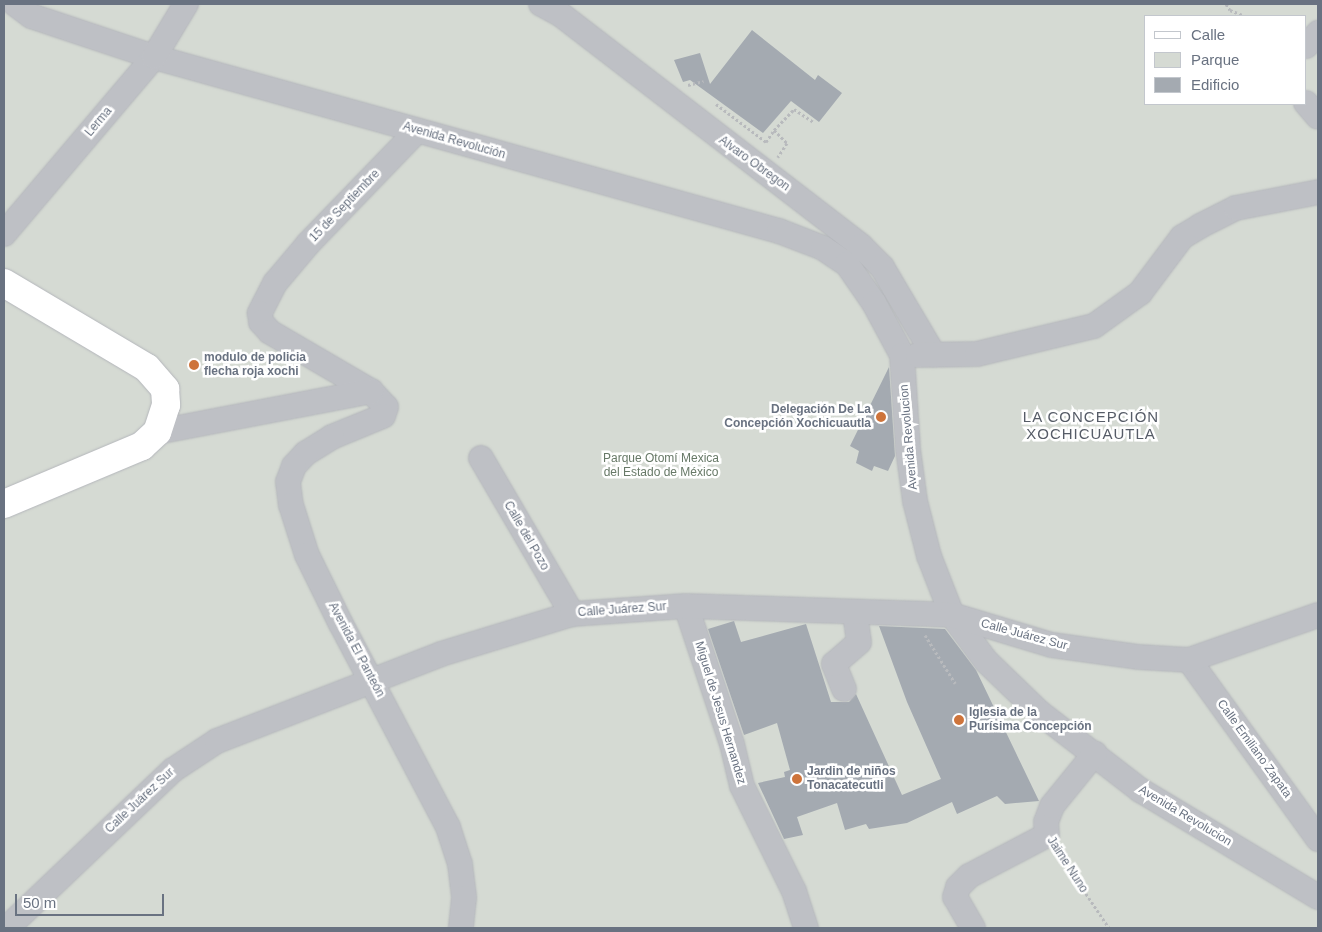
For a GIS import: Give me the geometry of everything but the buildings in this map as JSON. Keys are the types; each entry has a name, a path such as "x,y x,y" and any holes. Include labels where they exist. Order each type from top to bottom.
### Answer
{"main road":[{"path":"4,283 147,368 165,389 164,417 157,432 142,446 4,504"}],"street":[{"name":"Avenida Revolución","path":"15,4 31,16 154,57 779,231 814,244 847,264 874,303"},
{"name":"Lerma","path":"4,234 154,57 186,4"},
{"name":"Alvaro Obregon","path":"541,4 560,14 839,227 882,267 934,355"},
{"path":"1307,45 1318,33"},
{"path":"1307,104 1318,117"},
{"name":"15 de Septiembre","path":"371,391 266,329 261,322 260,312 275,283 308,244 417,131"},
{"path":"902,355 977,354 1094,326 1140,293 1182,237 1200,226 1236,208 1318,192"},
{"name":"Avenida Revolucion","path":"874,303 902,355 908,449 915,501 929,556 952,614 991,667 1039,712 1096,753 1140,790 1316,894"},
{"path":"157,432 371,391"},
{"name":"Avenida El Panteón","path":"371,391 386,407 383,416 332,437 306,453 294,466 288,482 290,505 307,555 341,624 374,681 448,827 460,864 464,898 461,928"},
{"name":"Calle del Pozo","path":"481,458 572,614"},
{"name":"Calle Juárez Sur","path":"7,928 172,770 217,741 441,654 572,614 686,606 952,614 1052,645 1139,658 1189,660 1318,615"},
{"name":"Miguel de Jesus Hernandez","path":"686,606 732,744 742,786 794,891 806,928"},
{"path":"844,689 834,664 859,642 854,612"},
{"name":"Calle Emiliano Zapata","path":"1189,660 1318,839"},
{"name":"Jaime Nuno","path":"1047,835 1046,822 1052,806 1096,753"},
{"path":"973,928 955,897 960,883 1047,835"}],"path":[{"path":"1226,4 1230,10 1242,15"},
{"path":"695,90 688,85 704,81"},
{"path":"710,100 766,142 774,130 794,109 813,122"},
{"path":"763,170 773,163 788,143 774,130"},
{"path":"917,613 920,625 955,683"},
{"name":"Jaime Nuno","path":"1047,835 1108,928"}],"green space":[{"name":"Parque Otomí Mexica del Estado de México","path":"4,4 1318,4 1318,928 4,928"}],"place":[{"name":"modulo de policia flecha roja xochi","path":"194,365"},
{"name":"Delegación De La Concepción Xochicuautla","path":"881,417"},
{"name":"Iglesia de la Purísima Concepción","path":"959,720"},
{"name":"Jardin de niños Tonacatecutli","path":"797,779"}],"district":[{"name":"LA CONCEPCIÓN XOCHICUAUTLA","path":"1091,424"}]}
